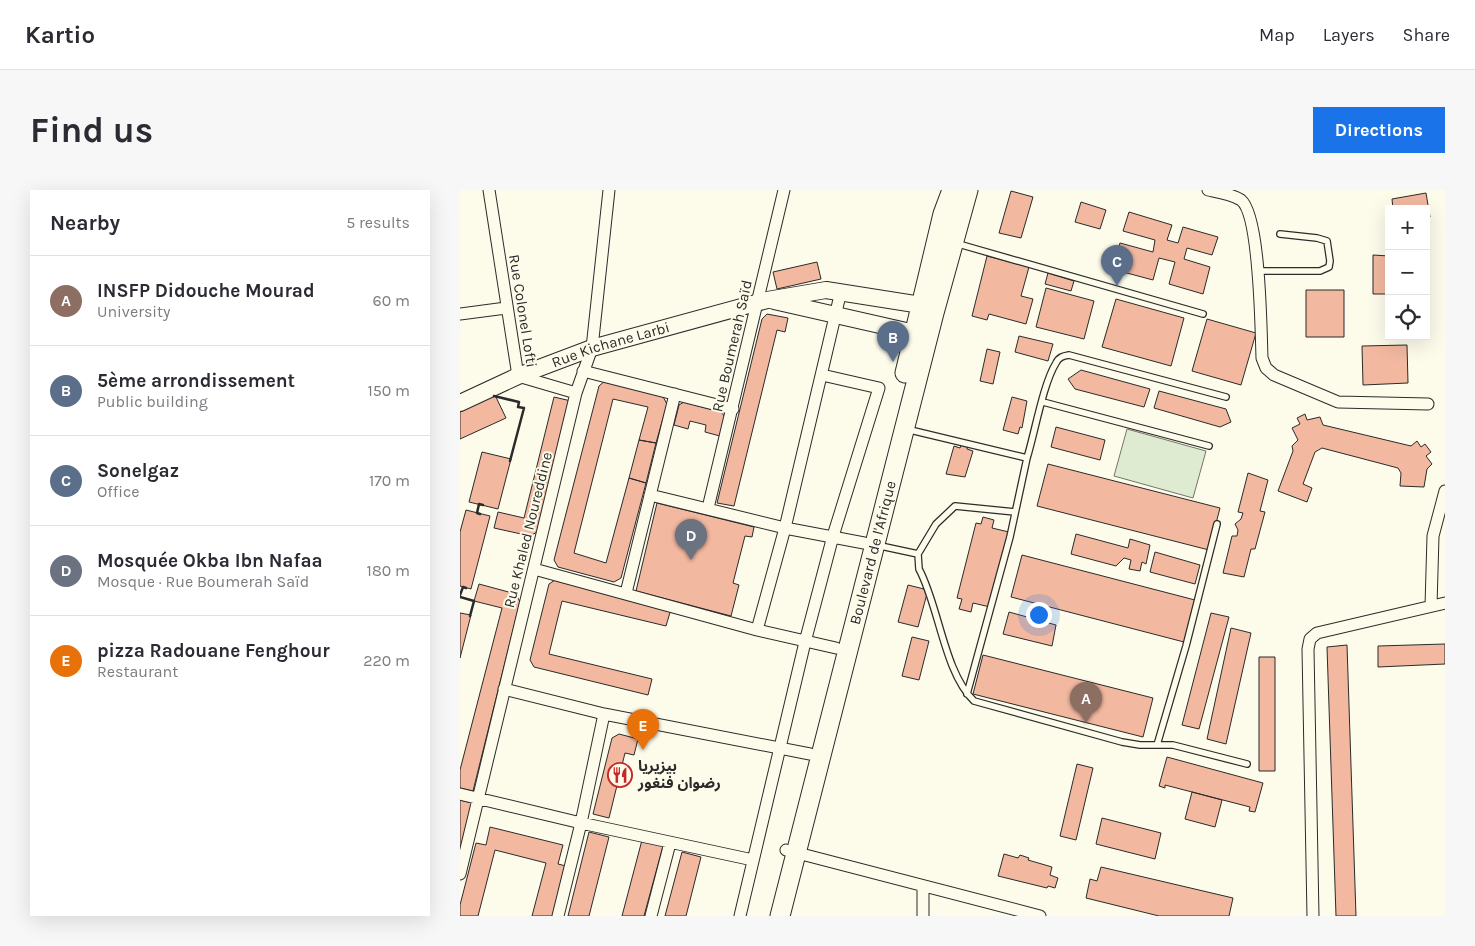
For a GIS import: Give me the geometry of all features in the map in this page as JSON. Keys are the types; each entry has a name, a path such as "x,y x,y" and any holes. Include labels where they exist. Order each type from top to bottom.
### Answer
{"main road":[{"name":"Boulevard de l'Afrique","path":"769,916 790,851 869,544 921,305 943,214 952,190"},
{"name":"Boulevard de l'Afrique","path":"780,916 790,851 810,754 836,648 904,428 968,190"}],"street":[{"name":"Rue Colonel Lofti","path":"490,190 506,308 518,376 576,393"},
{"name":"Rue Khaled Noureddine","path":"460,874 576,393 592,348 609,190"},
{"name":"Rue Boumerah Saïd","path":"708,508 762,301 784,190"},
{"path":"1208,190 1230,195 1240,200 1247,207 1251,220 1257,271 1262,358 1266,368 1274,375 1292,384 1338,402 1428,404"},
{"name":"Rue Kichane Larbi","path":"460,404 518,376 592,348 762,301 826,290 921,305"},
{"path":"757,630 785,528 841,292"},
{"name":"Rue Kichane Larbi","path":"762,301 915,333"},
{"path":"460,314 506,308"},
{"path":"583,371 733,409"},
{"path":"740,916 805,642 833,536 879,388 822,375"},
{"path":"626,594 674,394"},
{"path":"1431,606 1433,536 1445,491"},
{"path":"650,495 785,528 869,544"},
{"path":"534,569 757,630 836,648"},
{"path":"1313,916 1308,649 1310,639 1316,633 1445,602"},
{"path":"504,689 604,714 810,754"},
{"path":"558,916 581,823 604,714"},
{"path":"460,794 581,823 753,860"},
{"path":"651,916 670,842"},
{"path":"790,851 1040,916"},
{"path":"922,886 923,916"}],"lane":[{"path":"1257,271 1320,271 1328,267 1330,261 1327,242 1317,238 1280,234"},
{"path":"953,243 1203,314"},
{"path":"967,694 1016,512 1027,458 1056,362 1061,357 1069,355 1226,397"},
{"path":"1043,402 1209,446"},
{"path":"904,428 1027,458"},
{"path":"1016,512 955,506 950,508 936,524 918,554 919,569 955,669 967,694 974,701 991,707 1122,742 1173,745 1247,764"},
{"path":"1157,745 1186,646 1217,524"},
{"path":"869,544 918,554"}],"green space":[{"path":"1127,429 1206,451 1193,498 1114,476"}],"building":[{"path":"1011,191 1033,197 1021,238 999,233"},
{"path":"1426,193 1428,205 1393,205 1392,199"},
{"path":"1081,202 1106,210 1100,229 1075,222"},
{"path":"1129,212 1172,225 1167,240 1178,243 1183,227 1218,237 1212,255 1187,248 1184,259 1210,267 1203,294 1169,284 1175,262 1159,258 1153,280 1112,269 1120,243 1153,252 1155,240 1123,231"},
{"path":"1373,255 1385,256 1385,294 1373,294"},
{"path":"987,256 1029,267 1021,296 1033,299 1026,324 989,314 987,320 972,316"},
{"path":"817,262 821,279 777,289 773,272"},
{"path":"1048,273 1074,281 1071,291 1045,284"},
{"path":"1046,288 1094,301 1084,339 1036,327"},
{"path":"1306,290 1344,290 1344,337 1306,337"},
{"path":"1116,299 1184,318 1171,366 1102,347"},
{"path":"767,314 788,318 785,332 777,330 734,506 717,503 762,319"},
{"path":"1207,319 1256,333 1241,385 1192,371"},
{"path":"1019,336 1053,344 1048,361 1015,352"},
{"path":"1407,345 1408,383 1363,385 1362,346"},
{"path":"987,349 1000,352 993,384 980,381"},
{"path":"1081,370 1150,389 1144,407 1075,389 1068,379"},
{"path":"606,380 662,395 667,404 656,443 639,440 648,407 613,399 574,553 606,563 629,478 646,483 621,578 614,582 558,567 554,560 599,386"},
{"path":"1159,391 1226,409 1231,422 1220,427 1154,408"},
{"path":"495,395 506,418 460,439 460,412"},
{"path":"554,397 571,401 539,531 530,536 494,528 498,512 524,518"},
{"path":"1012,397 1027,401 1022,428 1020,427 1018,434 1003,430"},
{"path":"684,402 721,412 725,417 720,436 705,432 706,425 690,421 688,429 674,425 679,405"},
{"path":"1305,414 1307,420 1320,417 1323,425 1411,446 1417,441 1421,447 1425,444 1431,452 1426,456 1432,464 1427,469 1424,487 1400,486 1401,473 1398,468 1322,448 1315,452 1303,484 1312,488 1307,502 1278,491 1293,451 1292,446 1298,440 1292,428 1300,424 1297,418"},
{"path":"1056,427 1105,440 1100,460 1051,447"},
{"path":"639,440 656,443 646,483 629,478"},
{"path":"962,442 968,444 967,449 973,451 965,477 946,474 954,446 960,448"},
{"path":"482,452 511,459 498,509 469,502"},
{"path":"1048,464 1220,508 1209,550 1037,506"},
{"path":"1248,473 1268,480 1260,511 1265,512 1255,549 1251,549 1244,577 1223,573 1232,536 1237,536 1238,530 1235,524 1241,519 1243,513 1238,512"},
{"path":"657,503 754,527 752,537 745,536 733,583 739,585 731,616 636,591"},
{"path":"466,510 490,516 471,589 460,586 460,532"},
{"path":"983,517 994,520 992,528 1009,532 990,607 973,603 971,612 959,609 962,599 957,598 976,523 981,524"},
{"path":"1076,534 1128,548 1130,539 1150,545 1146,564 1142,562 1140,571 1129,569 1131,560 1124,558 1116,566 1071,554"},
{"path":"1155,552 1200,565 1195,584 1150,572"},
{"path":"1022,555 1195,600 1184,642 1011,597"},
{"path":"555,580 671,609 666,626 562,601 549,654 652,679 648,695 534,667 530,660 549,584"},
{"path":"479,584 516,594 520,602 473,791 460,788 460,770 502,608 474,601"},
{"path":"908,585 928,590 918,627 898,622"},
{"path":"1009,612 1056,625 1052,646 1003,634"},
{"path":"460,613 471,615 460,658"},
{"path":"1211,613 1229,617 1199,729 1182,725"},
{"path":"1231,628 1251,633 1226,744 1207,739"},
{"path":"912,637 929,641 919,680 902,676"},
{"path":"1445,644 1445,664 1378,667 1378,646"},
{"path":"1347,645 1356,916 1336,916 1327,647"},
{"path":"983,655 1153,698 1143,737 973,694"},
{"path":"1259,657 1275,657 1275,771 1259,771"},
{"path":"619,734 638,739 634,755 625,753 609,818 593,814 612,738"},
{"path":"1167,757 1263,783 1255,812 1249,811 1250,807 1165,785 1165,788 1159,786"},
{"path":"1077,764 1093,768 1076,840 1060,836"},
{"path":"1192,792 1222,800 1215,827 1185,819"},
{"path":"460,800 472,803 460,850"},
{"path":"1102,818 1161,833 1155,859 1096,844"},
{"path":"490,827 563,845 558,864 566,866 553,916 532,916 546,863 495,850 478,916 460,916 460,905 476,843 486,845"},
{"path":"589,832 609,837 589,916 568,916"},
{"path":"642,840 663,846 644,916 622,916"},
{"path":"682,852 701,857 686,916 665,916"},
{"path":"1004,854 1018,858 1020,855 1029,858 1028,860 1052,867 1050,875 1058,878 1055,888 1048,886 1047,888 998,876"},
{"path":"1101,867 1233,898 1229,916 1159,916 1086,898 1090,879 1097,881"}],"wall":[{"path":"494,396 519,402 518,407 524,408 510,461"},
{"path":"480,514 477,513 479,504 483,505"},
{"path":"460,595 463,587 466,588"},
{"path":"460,597 474,601 470,616"}],"place":[{"name":"Sonelgaz","path":"1117,286"},
{"name":"5ème arrondissement","path":"893,362"},
{"name":"Mosquée Okba Ibn Nafaa","path":"691,560"},
{"name":"INSFP Didouche Mourad","path":"1086,723"},
{"name":"pizza Radouane Fenghour","path":"643,750"},
{"name":"بيزيريا رضوان فنغور","path":"620,775"}]}
